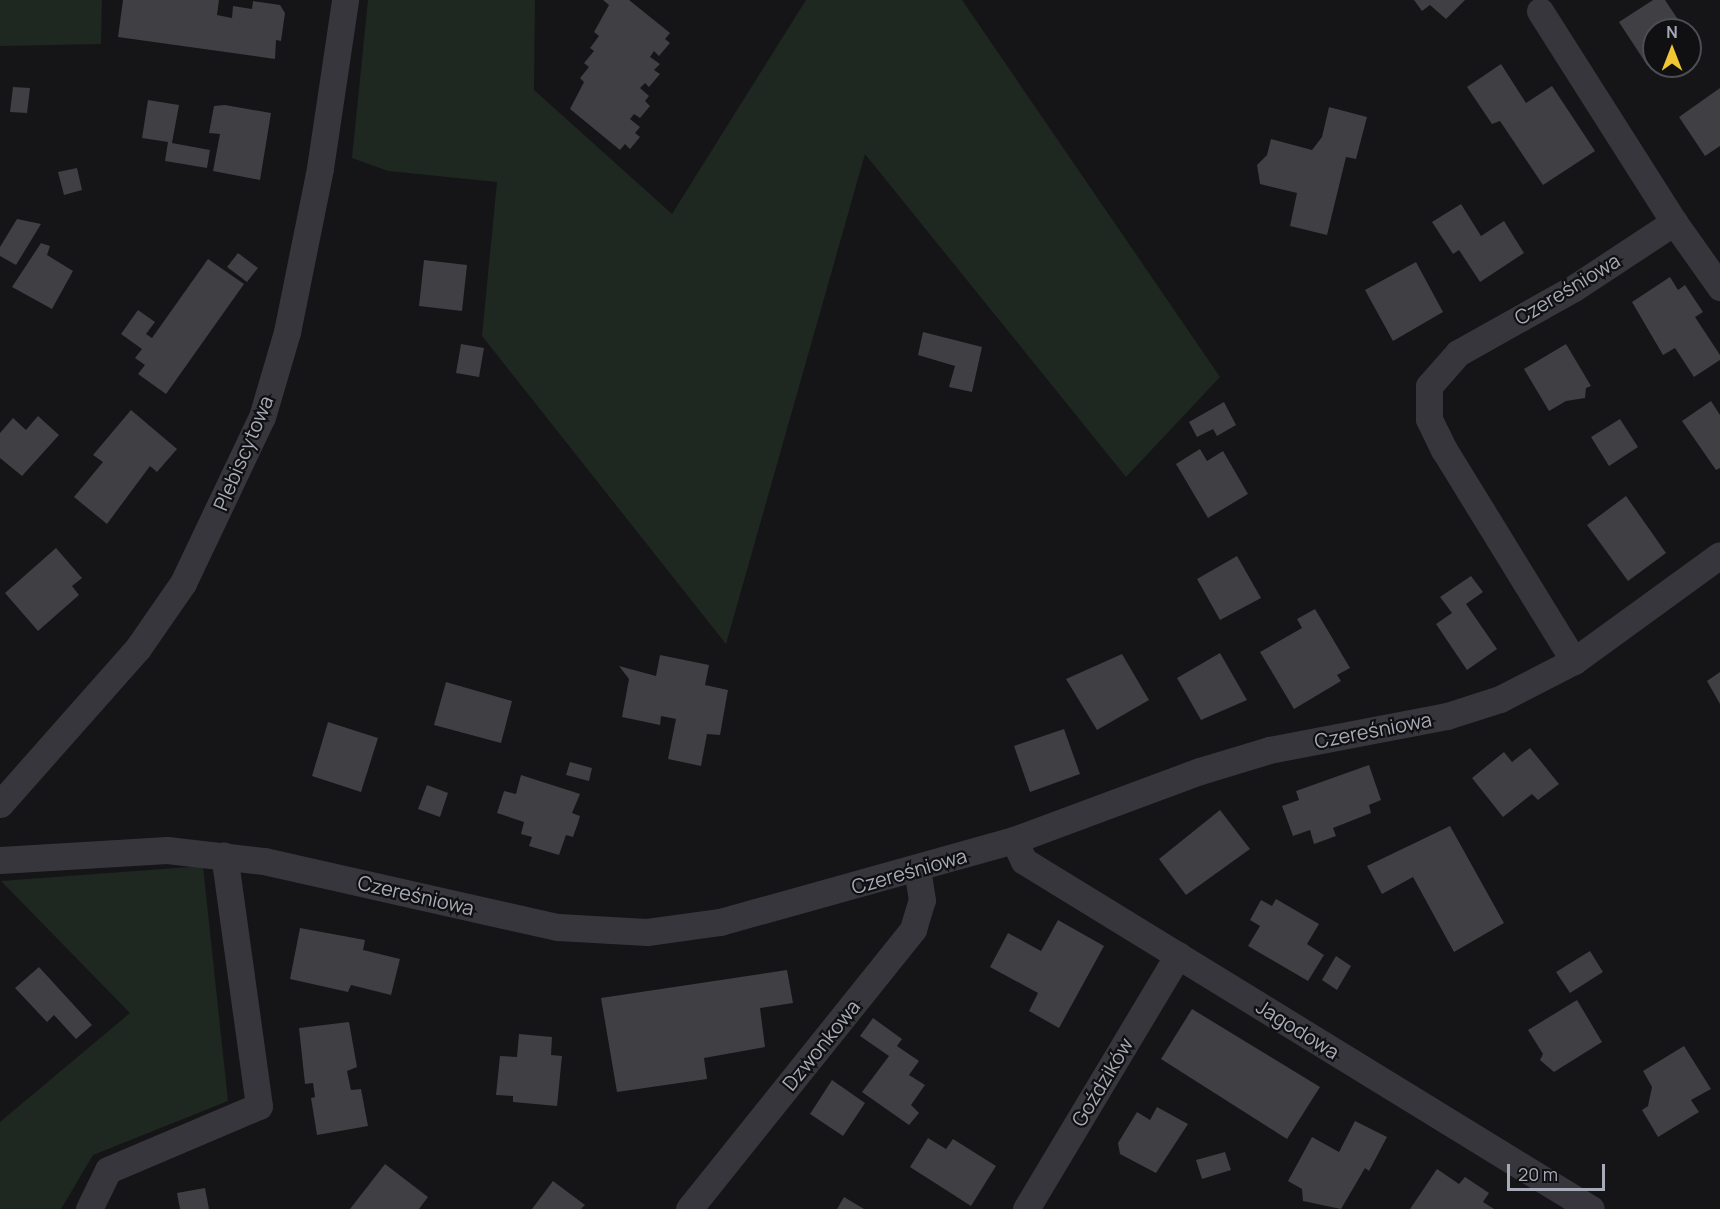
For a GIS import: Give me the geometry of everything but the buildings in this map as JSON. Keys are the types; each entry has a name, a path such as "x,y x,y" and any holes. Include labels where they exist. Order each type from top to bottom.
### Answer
{"street":[{"name":"Plebiscytowa","path":"0,804 138,648 183,583 262,417 287,332 320,168 345,0"},
{"path":"1540,10 1674,222 1720,287"},
{"name":"Czereśniowa","path":"1574,661 1444,450 1429,419 1429,386 1458,353 1574,288 1674,222"},
{"name":"Czereśniowa","path":"0,860 167,850 224,855 558,927 647,932 720,922 917,869 1014,840 1200,771 1269,750 1458,713 1500,699 1574,661 1720,555"},
{"name":"Jagodowa","path":"1014,840 1024,861 1591,1209"},
{"path":"89,1209 108,1170 258,1106 224,855"},
{"name":"Dzwonkowa","path":"690,1209 913,929 922,900 917,869"},
{"name":"Goździków","path":"1026,1209 1178,955"}],"shaded area":[{"path":"0,0 102,0 101,44 0,46"},
{"path":"368,0 535,0 534,90 672,214 806,0 962,0 1220,377 1126,477 865,154 726,644 482,336 497,182 388,171 352,158"},
{"path":"203,866 228,1101 93,1155 61,1209 0,1209 0,1122 130,1013 1,881"}]}
